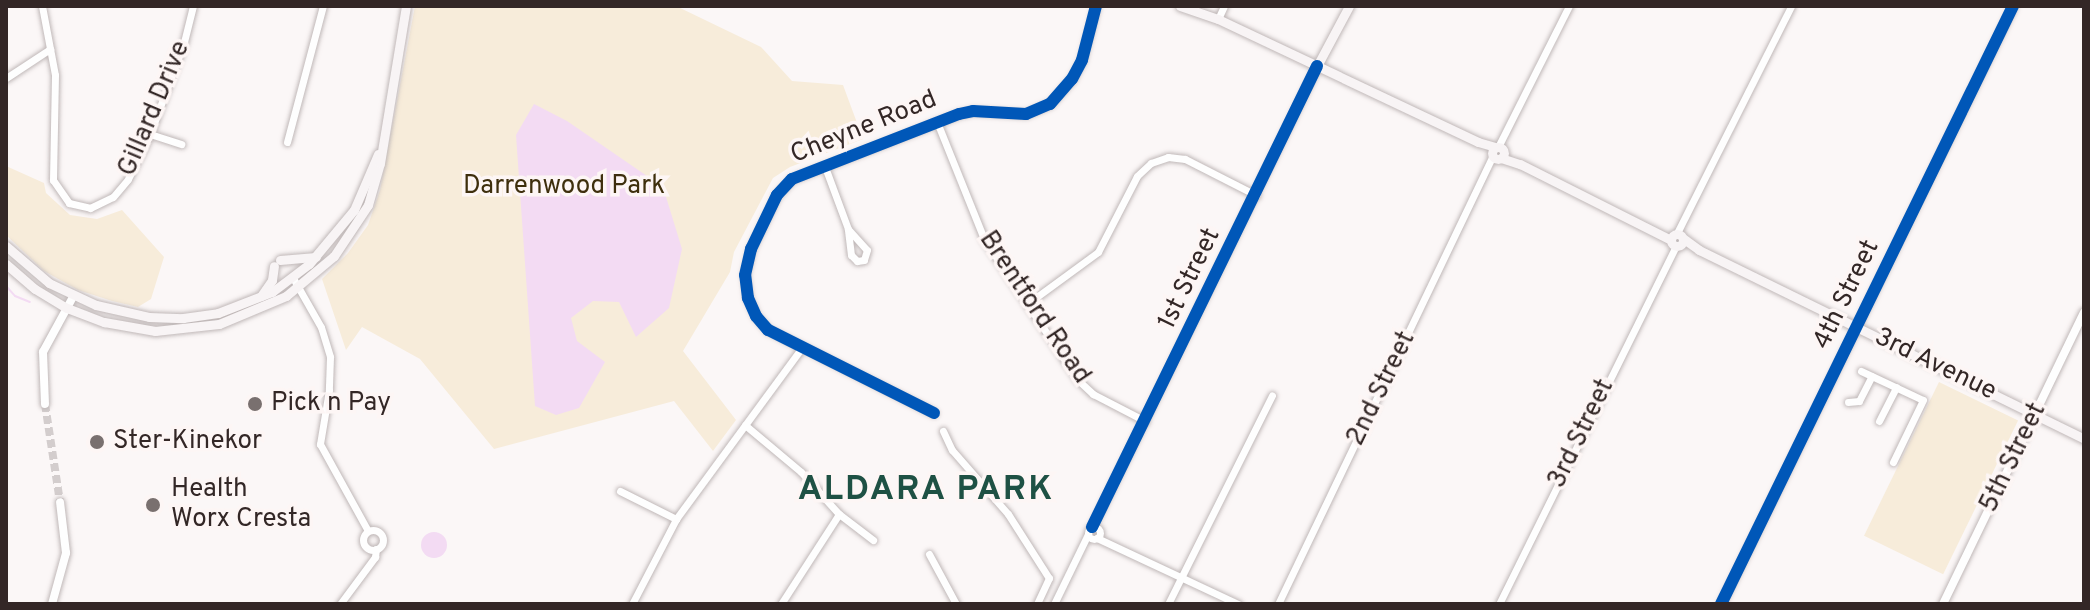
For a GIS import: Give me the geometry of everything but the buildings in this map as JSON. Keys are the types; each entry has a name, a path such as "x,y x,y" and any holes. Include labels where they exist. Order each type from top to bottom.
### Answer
{"main road":[{"path":"6,264 35,289 67,308 116,325 178,330 237,319 294,284 334,256 363,216 375,187 406,6"},
{"name":"3rd Avenue","path":"1180,6 1218,19 1478,142 2084,439"},
{"path":"1317,66 1349,6"},
{"path":"6,246 37,275 73,297 107,309 166,318 218,313 294,284 354,210 382,143"},
{"path":"259,299 272,280 277,263 317,256"}],"street":[{"name":"Gillard Drive","path":"42,6 55,89 52,170 57,188 69,203 90,208 113,197 128,179 150,134 184,42 193,6"},
{"path":"287,142 323,6"},
{"name":"Cheyne Road","path":"934,413 768,330 756,316 746,288 745,265 782,188 792,179 968,111 1026,114 1050,104 1072,79 1082,60 1096,6"},
{"path":"1218,19 1224,6"},
{"name":"2nd Street","path":"1278,604 1569,6"},
{"name":"3rd Street","path":"1499,604 1791,6"},
{"name":"4th Street","path":"1721,604 2013,6"},
{"path":"6,78 50,49"},
{"name":"1st Street","path":"1054,604 1095,533 1101,510 1317,66"},
{"name":"Brentford Road","path":"937,122 984,239 1027,304 1089,391 1145,421"},
{"path":"150,134 181,144"},
{"path":"1027,304 1098,252 1137,176 1151,163 1168,157 1185,159 1256,195"},
{"path":"825,167 848,229"},
{"path":"294,284 321,327 330,357 320,444 368,531 364,544 376,549"},
{"path":"45,404 43,352 73,297"},
{"name":"5th Street","path":"1943,604 2084,312"},
{"path":"632,604 676,519 801,349"},
{"path":"1861,371 1923,400 1893,462"},
{"path":"1848,402 1859,401 1872,376"},
{"path":"1879,421 1896,387"},
{"path":"1168,604 1272,395"},
{"path":"745,425 801,472 839,514 873,540"},
{"path":"943,431 948,446 1008,514 1049,578 1037,604"},
{"path":"620,491 676,519"},
{"path":"52,604 66,553 60,502"},
{"path":"781,604 839,514"},
{"path":"340,604 383,543 383,536 376,530 368,531"},
{"path":"1095,533 1238,604"},
{"path":"929,554 956,604"}],"green space":[{"name":"Darrenwood Park","path":"415,6 676,6 761,47 792,81 843,85 863,139 790,167 773,178 734,252 730,272 683,351 736,420 713,451 674,401 494,449 420,359 362,327 346,350 322,279 348,253 368,225 380,190"},
{"path":"6,166 44,183 46,193 70,215 97,219 122,210 164,257 151,299 138,307 112,301 78,290 44,271 6,235"},
{"path":"1939,382 2018,421 1943,574 1864,536"}],"shaded area":[{"path":"534,104 567,121 663,187 682,249 669,308 636,337 619,302 593,301 571,318 577,341 605,362 579,408 556,415 535,406 516,135"},
{"path":"434,532 443,536 447,545 443,554 434,558 425,554 421,545 425,536"}],"waterway":[{"path":"6,286 15,296 30,302"}],"tunnel":[{"path":"45,404 60,502"}],"cycle path":[{"path":"934,413 768,330 756,316 748,298 745,275 751,249 777,195 792,179 959,114 973,111 1026,114 1050,104 1072,79 1082,60 1096,6"},
{"path":"1721,604 2013,6"},
{"path":"1092,527 1317,66"}],"place":[{"name":"Pick n Pay","path":"255,404"},
{"name":"Ster-Kinekor","path":"97,442"},
{"name":"Health Worx Cresta","path":"153,505"}],"district":[{"name":"ALDARA PARK","path":"926,491"}]}
